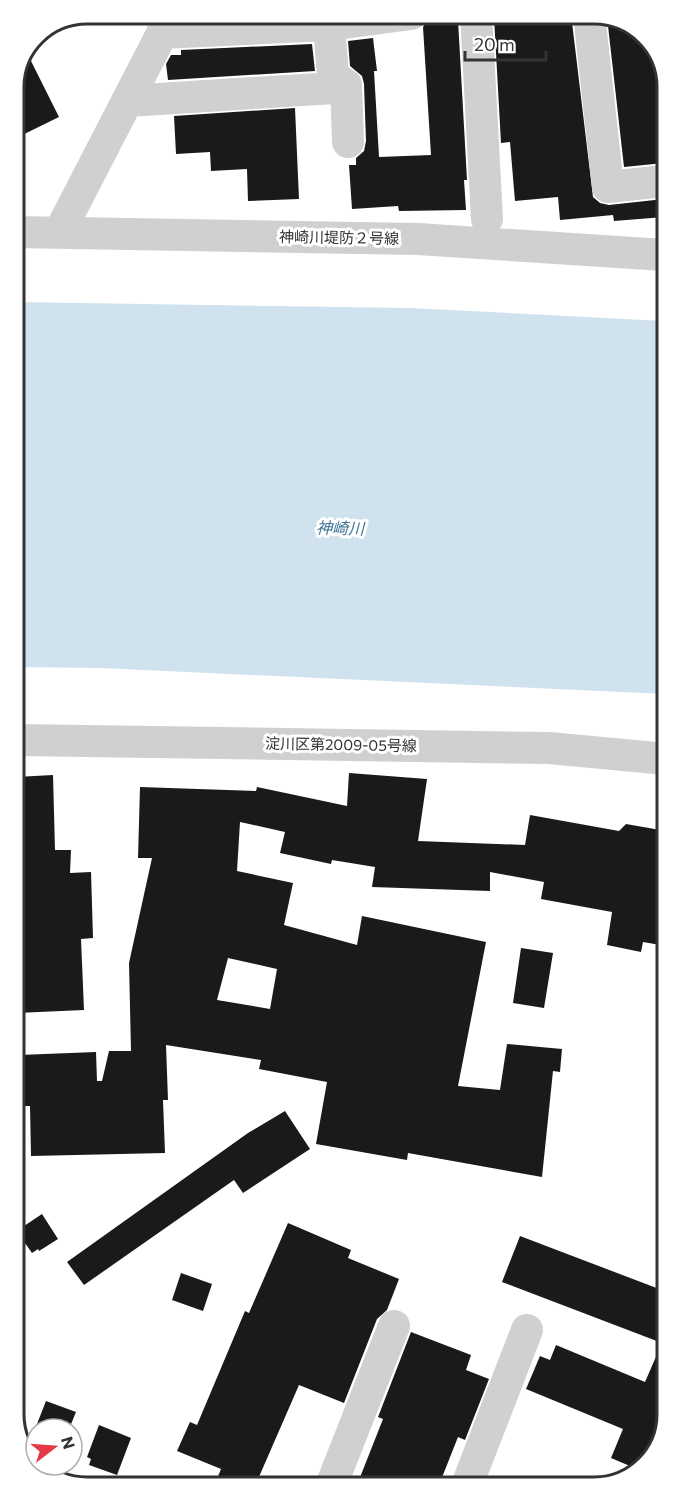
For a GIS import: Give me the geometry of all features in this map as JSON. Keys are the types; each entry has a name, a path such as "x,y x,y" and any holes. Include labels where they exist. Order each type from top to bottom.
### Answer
{"street":[{"path":"24,214 64,224 166,24"},
{"path":"248,24 333,24"},
{"path":"477,24 487,219"},
{"path":"590,24 608,187 657,182"},
{"path":"127,101 334,88 329,25"},
{"path":"333,76 346,85 348,142"},
{"name":"神崎川堤防２号線","path":"24,230 64,224 418,239 657,255"},
{"name":"淀川区第2009-05号線","path":"24,740 549,748 657,758"},
{"path":"335,1477 394,1326"},
{"path":"470,1477 527,1330"}],"water":[{"name":"神崎川","path":"24,302 410,308 657,321 657,694 100,668 24,667"}],"building":[{"path":"425,24 458,24 467,180 464,180 466,210 399,211 398,206 352,209 349,165 356,165 356,158 364,151 366,141 364,84 362,76 350,66 348,41 373,38 377,71 374,71 379,157 431,155 423,27"},
{"path":"494,24 572,24 593,197 600,203 609,205 657,200 657,218 614,221 613,215 560,220 558,197 515,201 510,142 501,143"},
{"path":"608,26 625,32 644,49 656,75 657,164 624,167"},
{"path":"312,44 315,71 168,80 166,64 171,55 181,55 181,50"},
{"path":"31,60 59,117 24,134 24,83"},
{"path":"295,108 299,199 248,201 247,169 211,171 210,152 176,154 174,116"},
{"path":"349,773 427,779 418,841 525,845 530,815 619,831 626,824 657,829 657,944 643,942 641,952 607,945 612,912 541,899 544,882 490,872 490,891 372,887 375,867 332,860 331,864 280,853 285,832 240,822 237,871 293,883 284,925 357,945 362,916 486,942 458,1086 500,1090 507,1044 562,1049 560,1072 553,1071 542,1177 408,1153 407,1160 316,1144 327,1082 259,1069 261,1060 166,1045 168,1100 163,1100 165,1153 31,1156 30,1106 24,1106 24,1055 96,1052 97,1081 102,1081 109,1051 131,1051 129,963 152,858 138,858 140,787 256,791 257,787 347,806","holes":["228,958 277,969 270,1009 217,1000"]},
{"path":"53,775 55,850 71,850 70,873 91,872 93,938 81,939 84,1010 24,1013 24,777"},
{"path":"521,948 553,953 544,1008 513,1003"},
{"path":"285,1111 310,1149 243,1193 234,1180 84,1285 67,1262 248,1133"},
{"path":"42,1214 58,1239 32,1253 24,1242 24,1226"},
{"path":"288,1223 351,1250 348,1258 399,1279 387,1310 377,1319 344,1403 299,1385 259,1477 218,1477 221,1469 177,1451 190,1422 197,1425 245,1311 249,1313"},
{"path":"520,1236 657,1288 657,1341 502,1282"},
{"path":"181,1273 212,1284 203,1311 172,1300"},
{"path":"411,1332 471,1355 466,1370 489,1379 465,1440 458,1437 442,1477 360,1477 383,1419 378,1417"},
{"path":"556,1345 645,1382 657,1354 656,1426 644,1452 629,1466 611,1458 623,1429 526,1389 540,1356 550,1360"},
{"path":"46,1401 76,1412 74,1417 40,1417"},
{"path":"99,1425 131,1438 117,1475 89,1465 91,1459 87,1457"}]}
